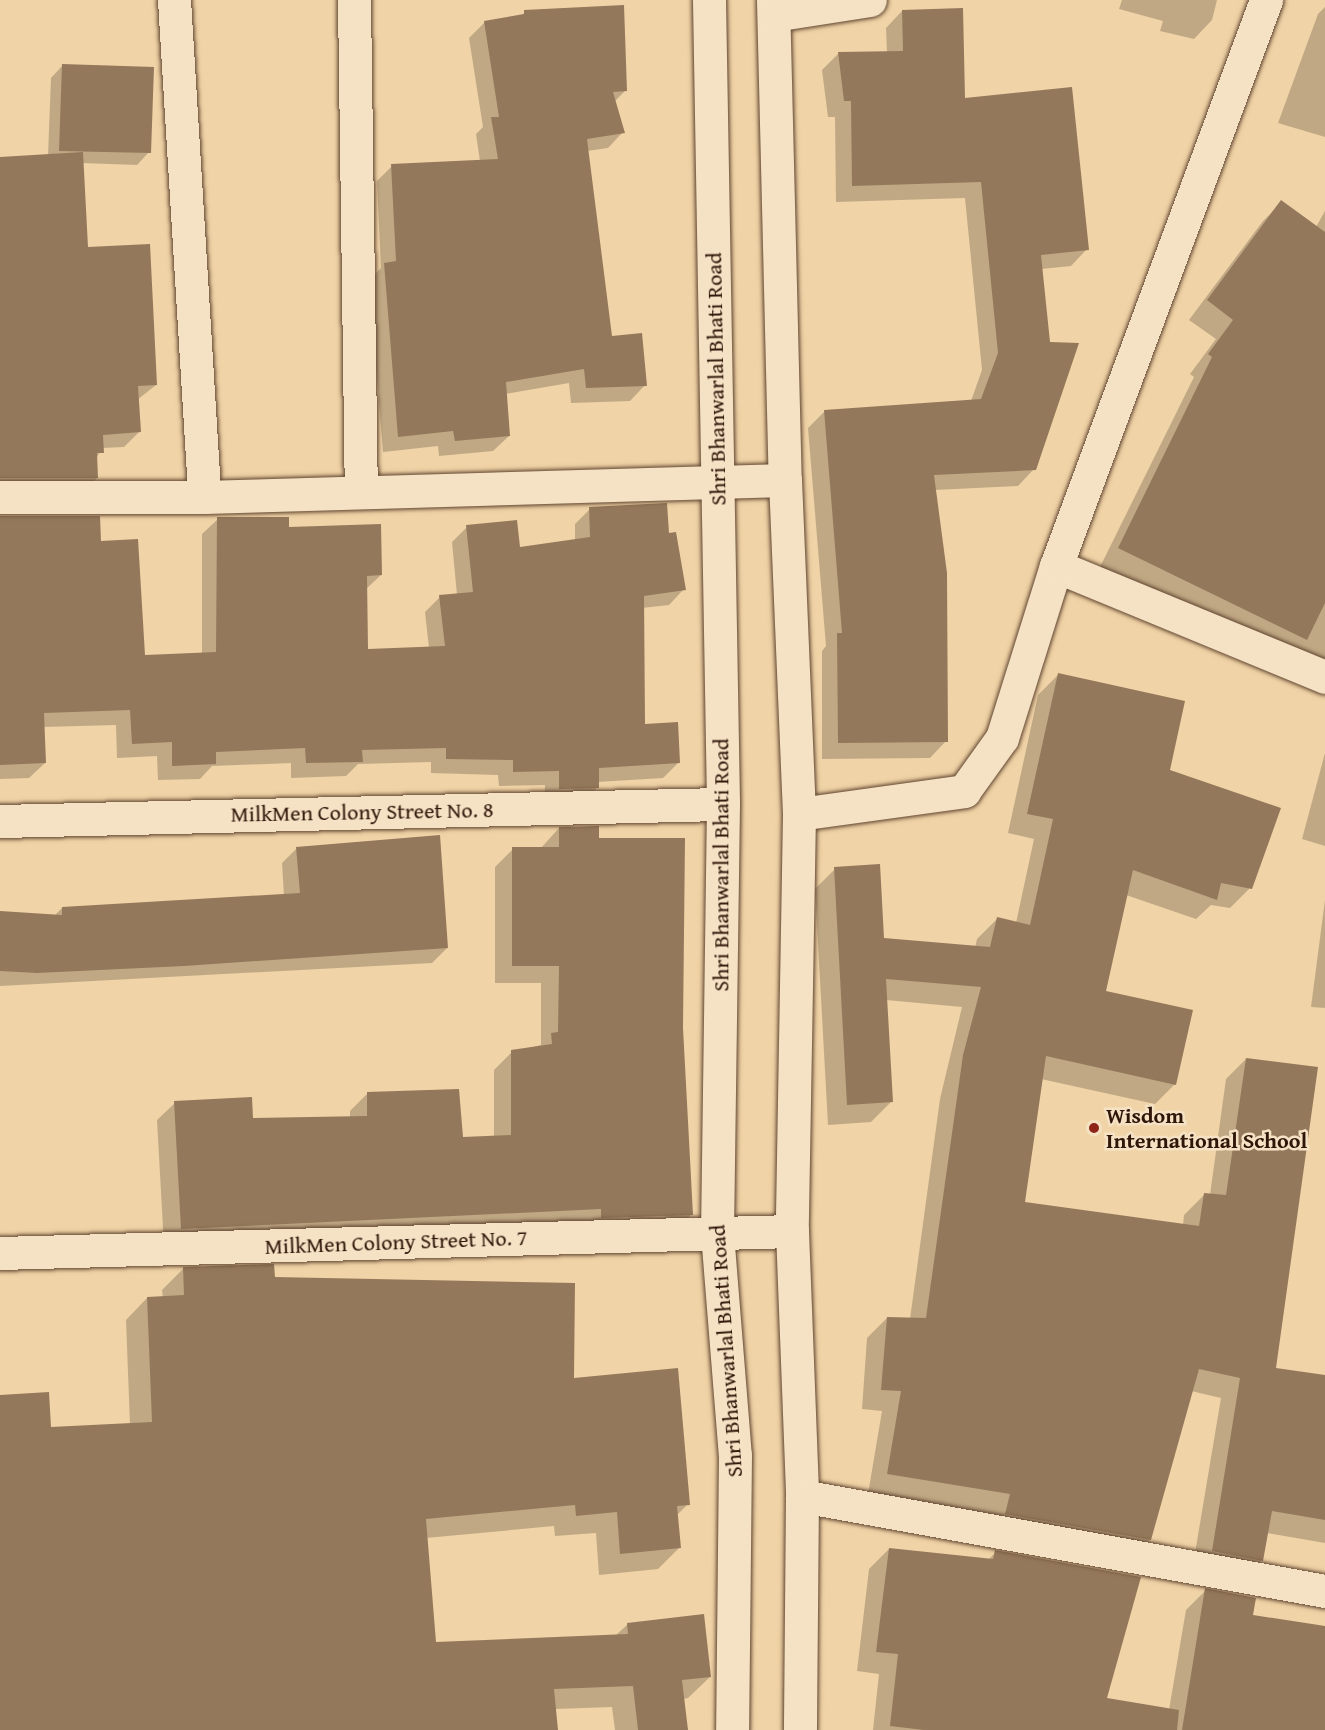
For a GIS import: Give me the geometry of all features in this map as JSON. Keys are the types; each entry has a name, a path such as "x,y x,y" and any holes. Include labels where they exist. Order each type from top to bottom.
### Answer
{"street":[{"path":"174,0 204,497"},
{"path":"354,0 361,492"},
{"name":"Shri Bhanwarlal Bhati Road","path":"709,0 723,804 717,1233 735,1455 732,1730"},
{"path":"800,1730 802,1496 792,1231 799,814 785,480 774,7 870,0"},
{"path":"799,814 964,791 1002,738 1056,566 1266,0"},
{"path":"0,497 204,497 785,480"},
{"path":"1056,566 1325,677"},
{"name":"MilkMen Colony Street No. 8","path":"0,821 723,804"},
{"name":"MilkMen Colony Street No. 7","path":"0,1253 792,1231"},
{"path":"802,1496 1325,1591"}],"building":[{"path":"624,5 627,91 613,92 625,133 587,139 612,336 642,333 647,386 586,388 584,369 506,382 510,436 455,441 453,431 398,437 384,263 396,261 391,164 498,159 491,117 499,117 484,21 524,14 524,10"},
{"path":"963,8 965,98 1072,87 1089,250 1041,255 1050,342 1079,343 1036,470 934,475 947,573 948,742 838,743 837,633 842,633 824,410 981,399 998,353 981,182 852,186 851,101 844,101 838,52 903,51 902,10"},
{"path":"62,64 154,67 151,153 59,151"},
{"path":"83,152 88,247 150,244 157,385 138,386 141,432 103,435 104,453 97,453 98,478 0,478 0,157"},
{"path":"1281,200 1325,232 1325,603 1307,640 1118,548 1212,357 1208,354 1233,320 1207,300"},
{"path":"667,503 669,533 676,532 686,590 644,596 645,724 678,722 680,763 599,768 599,788 559,789 559,771 513,772 513,760 446,759 446,748 362,750 363,762 306,763 305,748 216,752 216,764 172,766 172,742 132,744 130,710 44,713 46,763 0,765 0,516 100,516 101,541 138,539 145,655 216,652 217,517 289,517 289,527 381,524 382,575 367,576 368,649 445,646 439,595 473,592 466,525 517,520 520,547 590,537 589,507"},
{"path":"1058,673 1185,701 1170,770 1281,808 1252,889 1221,883 1217,900 1133,870 1106,991 1193,1010 1176,1085 1046,1056 1025,1202 1199,1226 1204,1193 1226,1195 1246,1058 1318,1067 1276,1368 1325,1375 1325,1520 1272,1511 1263,1561 1212,1551 1240,1378 1199,1369 1151,1540 1005,1514 1010,1494 887,1474 901,1391 881,1390 887,1317 926,1318 963,1055 981,987 886,979 893,1102 847,1105 834,867 880,864 884,938 990,947 997,917 1030,925 1053,819 1027,814"},
{"path":"599,826 599,838 685,838 683,1028 693,1215 601,1218 601,1209 181,1229 174,1101 252,1097 253,1118 367,1116 367,1092 459,1089 463,1137 511,1135 511,1050 552,1044 551,1033 558,1032 559,966 512,966 512,847 559,847 559,827"},
{"path":"440,835 448,948 184,966 37,973 0,971 0,911 62,915 62,907 300,893 296,847"},
{"path":"274,1264 275,1277 575,1283 574,1378 678,1368 690,1505 677,1506 681,1548 620,1554 617,1512 576,1516 575,1505 426,1519 436,1642 628,1634 627,1623 704,1614 711,1677 682,1680 688,1730 638,1730 633,1686 554,1689 558,1730 0,1730 0,1395 49,1392 51,1427 152,1422 147,1297 184,1295 183,1267"},
{"path":"889,1548 993,1559 995,1550 1141,1577 1107,1698 1179,1710 1177,1730 924,1730 890,1726 898,1654 876,1652"},
{"path":"1205,1588 1256,1598 1253,1615 1325,1626 1325,1730 1182,1730"}],"place":[{"name":"Wisdom International School","path":"1094,1128"}]}
